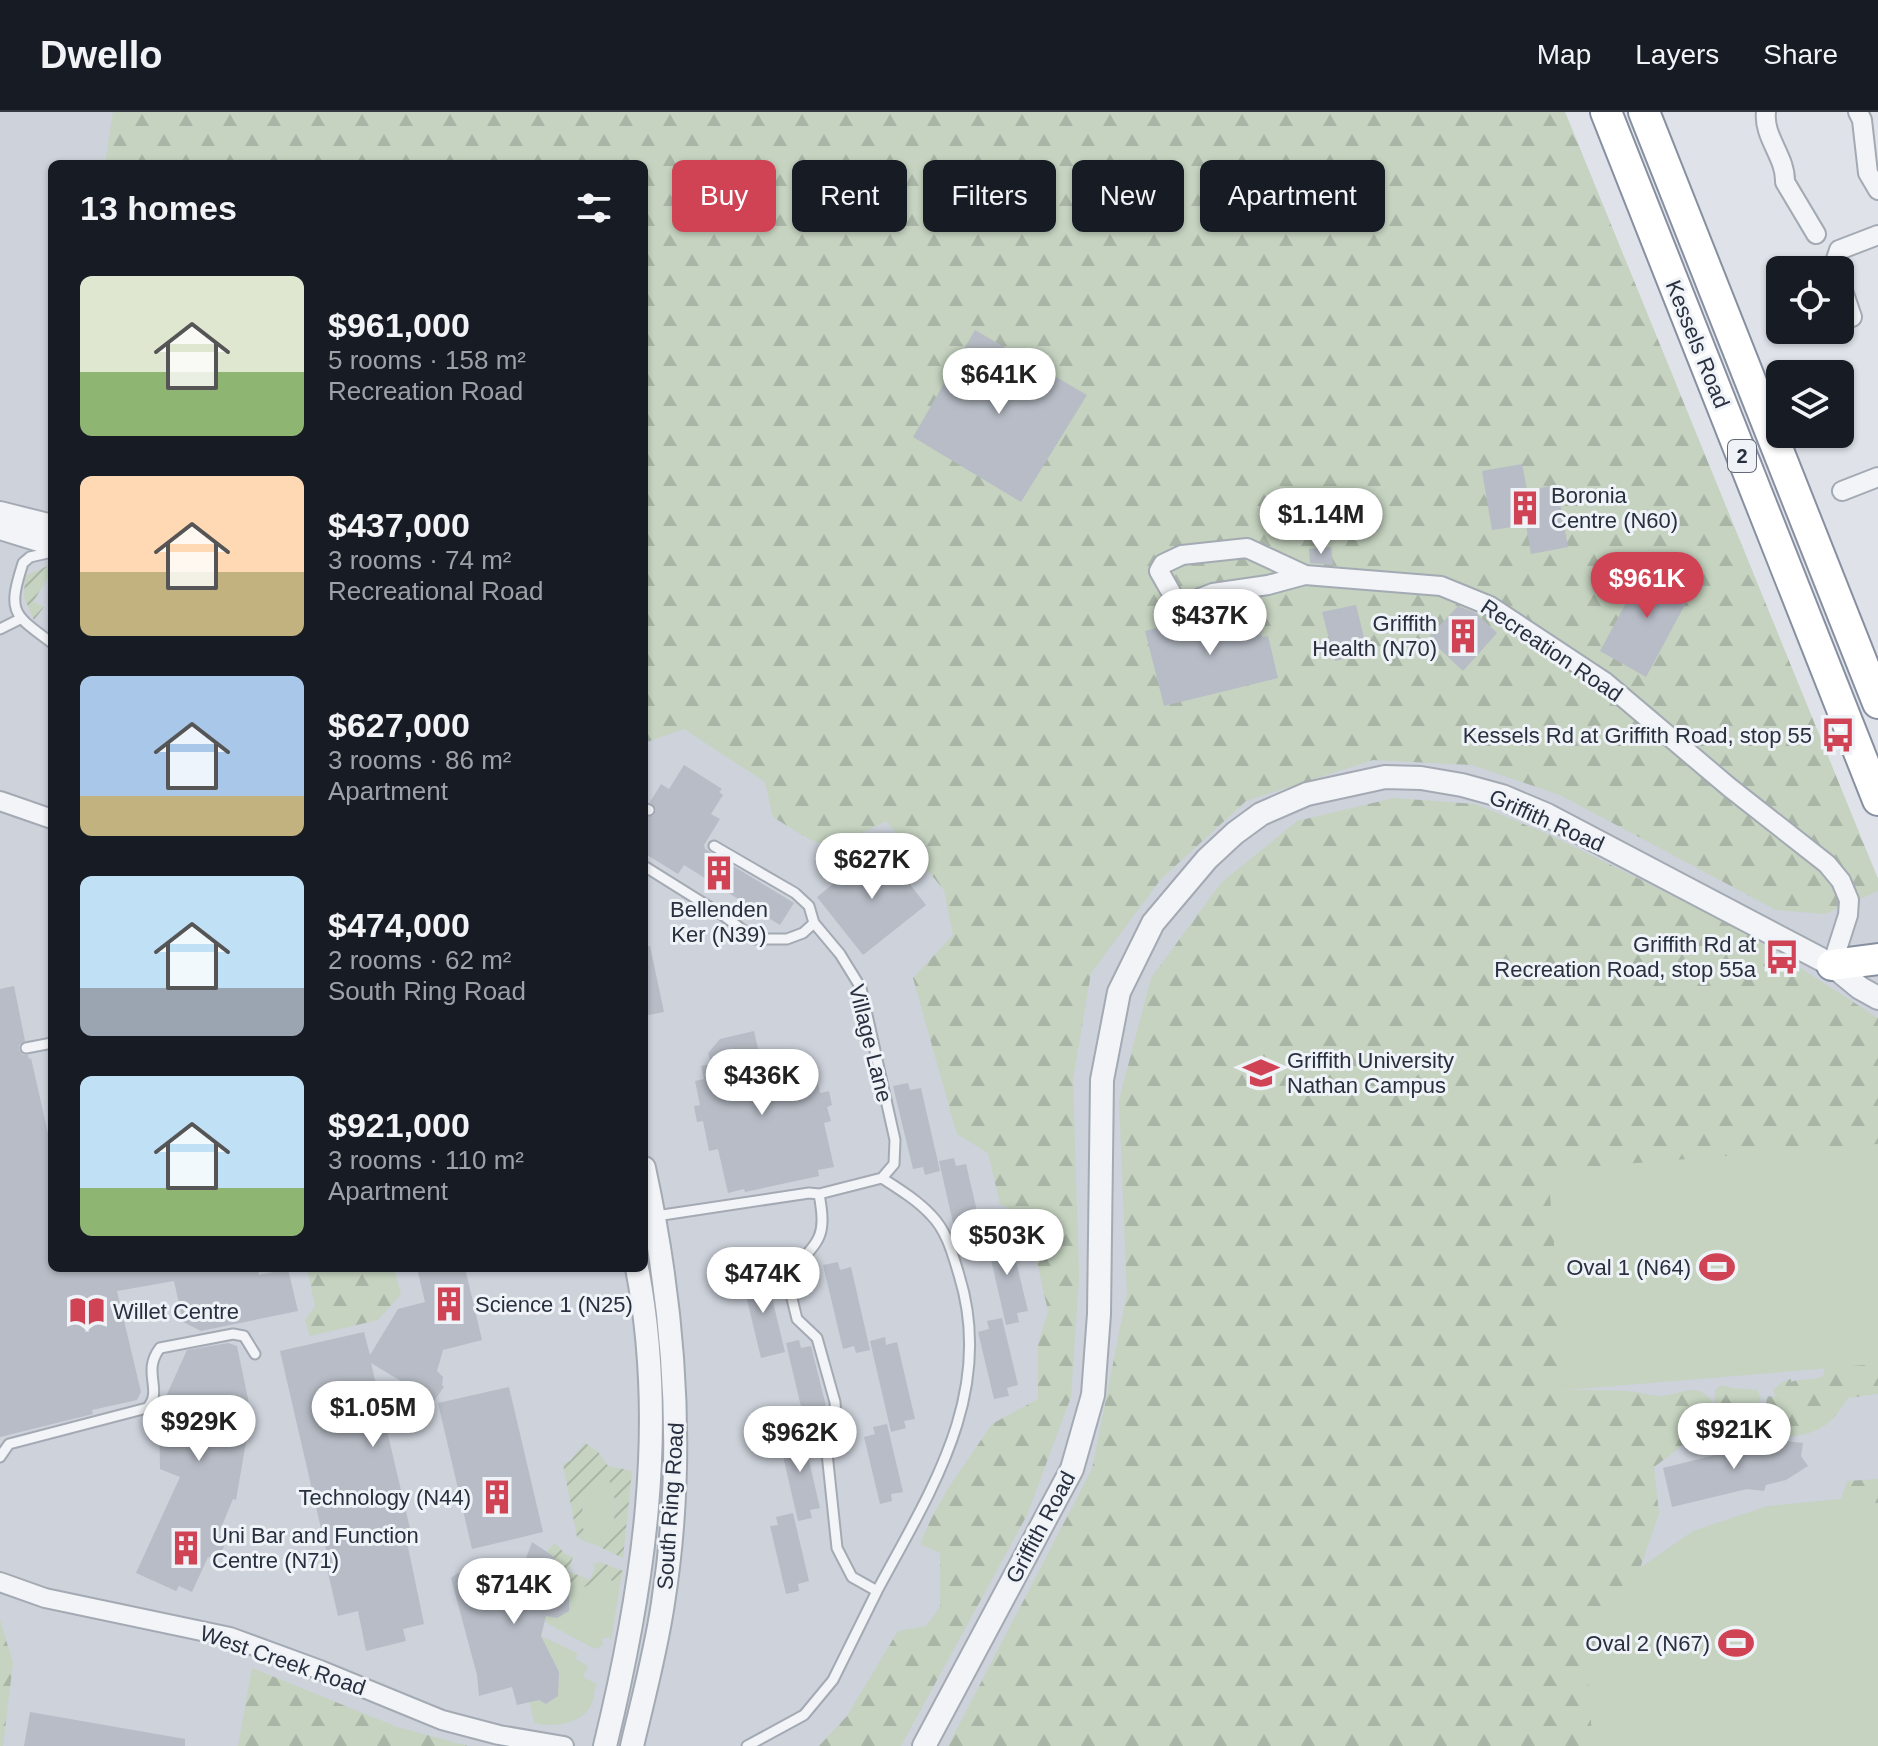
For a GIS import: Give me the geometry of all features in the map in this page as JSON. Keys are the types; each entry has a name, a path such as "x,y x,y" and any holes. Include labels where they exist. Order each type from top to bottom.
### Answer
{"highway":[{"name":"Kessels Road","path":"1606,112 1878,800"},
{"name":"Kessels Road","path":"1644,112 1878,703"},
{"path":"1832,965 1878,959"}],"street":[{"path":"1766,112 1771,137 1785,172 1785,182 1816,234"},
{"path":"1858,112 1862,120 1868,173 1878,190"},
{"path":"1837,256 1839,250 1878,235"},
{"path":"1842,491 1878,477"},
{"path":"0,513 48,525"},
{"path":"0,528 48,543"},
{"name":"Recreation Road","path":"1305,575 1247,548 1182,555 1163,564 1159,571 1176,601 1187,603 1213,593 1268,585 1305,575 1441,586 1490,606 1605,682 1834,872 1849,900 1848,915 1832,965"},
{"name":"Griffith Road","path":"924,1746 1072,1469 1093,1395 1099,1314 1102,1080 1119,992 1153,923 1207,859 1235,833 1286,801 1345,784 1385,777 1421,778 1462,785 1502,796 1547,815 1832,965 1878,998"},
{"path":"0,801 48,818"},
{"name":"Griffith Road","path":"1832,965 1858,969 1878,978"},
{"name":"South Ring Road","path":"632,1746 663,1604 677,1449 673,1356 648,1187"},
{"name":"South Ring Road","path":"605,1746 637,1597 653,1430 644,1302 638,1272"},
{"name":"West Creek Road","path":"0,1582 45,1598 230,1637 442,1720 499,1735 564,1746"}],"lane":[{"path":"48,553 30,557 23,563 14,606 20,619 48,640"},
{"path":"0,629 20,619"},
{"name":"Village Lane","path":"714,846 795,893 809,906 814,923 840,954 861,988 895,1140 894,1164 882,1178"},
{"path":"648,868 755,939 787,939 803,933 814,923"},
{"path":"26,1048 48,1044"},
{"path":"654,1216 819,1194 882,1178 933,1217 949,1244 966,1297 969,1348 965,1402 952,1445 932,1492 877,1591 833,1680 804,1715 747,1746"},
{"path":"819,1194 824,1221 820,1238 789,1271 787,1278 797,1319 817,1338 835,1402 837,1432 827,1453 837,1548 852,1577 877,1591"},
{"path":"0,1457 9,1444 147,1408 154,1395 150,1367 152,1358 160,1348 233,1334 244,1336 255,1354"}],"shaded area":[{"name":"Griffith University Nathan Campus","path":"0,112 1565,112 1878,879 1878,1746 0,1746"}],"green space":[{"path":"113,112 1565,112 1878,879 1878,891 1825,914 1776,910 1560,795 1472,765 1373,760 1246,801 1161,879 1091,973 1073,1079 1079,1277 1071,1397 1027,1515 901,1746 819,1746 847,1716 898,1631 926,1626 940,1607 940,1553 920,1544 949,1487 992,1424 1038,1399 1038,1346 1048,1311 1027,1218 1000,1204 988,1153 957,1134 913,978 953,935 944,890 886,821 839,843 819,843 773,817 765,782 684,729 648,742 648,160 106,160"},
{"path":"48,566 48,577 33,602 44,607 34,620 24,597 25,576"},
{"path":"1394,798 1475,804 1548,834 1735,926 1878,1018 1878,1144 1548,1170 1566,1390 1628,1391 1659,1396 1696,1390 1710,1399 1711,1409 1697,1431 1654,1467 1659,1514 1640,1568 1602,1616 1587,1671 1592,1733 1599,1746 948,1746 1092,1469 1127,1293 1119,1100 1151,978 1221,883 1297,821"},
{"name":"Oval 1 (N64)","path":"1878,1144 1878,1364 1566,1390 1547,1170"},
{"path":"308,1272 395,1272 401,1294 378,1320 310,1336 305,1320 315,1306"},
{"path":"1878,1364 1878,1394 1848,1398 1828,1423 1802,1435 1786,1437 1754,1433 1714,1415 1715,1390 1722,1385 1757,1390 1761,1398 1758,1405 1766,1405 1767,1396 1776,1397 1773,1390 1782,1382 1819,1378 1823,1376 1825,1368"},
{"path":"585,1443 598,1452 608,1466 632,1471 623,1558 598,1546 611,1532 614,1520 614,1498 609,1481 598,1480 583,1491 582,1526 587,1537 584,1541 577,1537 563,1464 570,1461"},
{"path":"603,1479 609,1481 614,1498 613,1527 598,1546 584,1541 587,1537 582,1526 583,1491"},
{"path":"1878,1479 1878,1503 1841,1499 1847,1481"},
{"name":"Oval 2 (N67)","path":"1841,1499 1878,1503 1878,1746 1599,1746 1592,1733 1587,1671 1602,1616 1640,1568 1693,1531 1768,1506"},
{"path":"555,1543 566,1555 573,1557 568,1571 590,1580 595,1567 593,1564 600,1562 623,1571 620,1584 606,1578 569,1590 553,1556 547,1551"},
{"path":"606,1578 620,1584 611,1640 609,1637 601,1639 603,1645 595,1649 545,1622 546,1616 557,1618 569,1611 569,1590"},
{"path":"0,1620 13,1663 3,1746 0,1746"},
{"path":"541,1636 577,1653 576,1659 588,1666 583,1677 597,1684 588,1710 567,1723 534,1723 528,1694 546,1704 558,1696 559,1672"},
{"path":"252,1668 397,1727 468,1746 238,1746"}],"building":[{"path":"975,330 1087,395 1021,502 913,437"},
{"name":"Boronia Centre (N60)","path":"1522,464 1527,490 1557,485 1568,547 1531,554 1526,525 1492,530 1482,471"},
{"path":"1331,547 1333,565 1310,563 1309,549"},
{"path":"1648,562 1694,588 1646,677 1600,651"},
{"path":"1356,605 1368,654 1335,661 1322,612"},
{"name":"Griffith Health (N70)","path":"1458,606 1476,613 1497,633 1463,671 1428,638"},
{"path":"1255,610 1262,637 1268,636 1278,678 1164,706 1145,631 1199,617 1201,622"},
{"path":"684,765 722,789 719,792 723,795 711,814 720,819 704,845 705,849 794,903 780,925 684,865 678,874 648,855 648,816 653,816 656,810 650,802 661,784 669,789"},
{"path":"880,846 926,905 863,955 817,897"},
{"path":"648,946 650,946 664,1012 648,1015"},
{"path":"14,986 25,1041 19,1045 19,1050 31,1058 48,1133 48,1272 259,1272 259,1275 289,1272 298,1311 201,1331 183,1322 174,1281 117,1291 141,1392 137,1400 0,1437 0,989"},
{"path":"754,1031 763,1070 807,1060 808,1067 814,1065 820,1093 829,1091 832,1105 827,1107 831,1121 824,1123 834,1167 818,1170 819,1176 728,1193 718,1149 709,1151 703,1121 697,1122 694,1106 700,1105 695,1081 704,1079 701,1066 711,1064 708,1053 720,1039"},
{"path":"908,1083 910,1090 921,1088 940,1171 925,1175 923,1167 913,1169 893,1086"},
{"path":"954,1158 956,1166 966,1164 985,1246 971,1249 969,1242 958,1245 939,1161"},
{"path":"1009,1232 1028,1311 1017,1313 1019,1322 1006,1325 986,1238"},
{"path":"838,1262 840,1270 851,1267 870,1350 856,1353 854,1346 843,1349 823,1265"},
{"path":"418,1272 466,1272 482,1340 443,1350 437,1371 443,1377 444,1387 434,1401 371,1363 413,1541 407,1542 424,1624 403,1629 406,1641 366,1651 358,1611 338,1616 326,1564 329,1563 280,1351 364,1332 370,1355 398,1309 425,1302"},
{"path":"755,1272 757,1279 767,1277 785,1352 761,1358 741,1275"},
{"path":"1002,1318 1018,1385 1007,1388 1009,1396 994,1399 978,1332 989,1329 987,1321"},
{"path":"885,1337 886,1345 897,1342 915,1419 904,1421 906,1428 891,1432 870,1341"},
{"path":"799,1340 801,1348 811,1346 829,1418 819,1422 821,1429 807,1432 786,1343"},
{"path":"228,1343 237,1346 251,1413 236,1500 233,1499 218,1535 227,1539 218,1561 208,1557 192,1592 179,1586 176,1591 136,1573 180,1477 160,1469 159,1412 187,1350"},
{"name":"Technology (N44)","path":"509,1387 543,1532 472,1549 438,1403"},
{"path":"887,1424 903,1492 891,1494 892,1501 880,1504 864,1437 875,1434 873,1427"},
{"path":"801,1426 820,1508 810,1510 812,1518 798,1521 779,1439 790,1436 788,1429"},
{"path":"1777,1440 1803,1443 1801,1456 1808,1466 1786,1480 1766,1485 1764,1491 1747,1489 1672,1507 1663,1468 1736,1450 1752,1441 1756,1446"},
{"path":"793,1513 809,1581 798,1584 799,1591 786,1594 770,1526 778,1525 776,1517"},
{"path":"532,1542 553,1556 569,1590 569,1611 557,1618 546,1616 541,1636 559,1672 558,1696 546,1704 539,1700 517,1705 512,1687 479,1696 477,1675 451,1578 458,1573 484,1569 486,1578 522,1569"},
{"path":"30,1712 185,1739 185,1746 24,1746"}],"place":[{"name":"Boronia Centre (N60)","path":"1525,508"},
{"name":"Griffith Health (N70)","path":"1463,636"},
{"name":"Kessels Rd at Griffith Road, stop 55","path":"1838,735"},
{"name":"Bellenden Ker (N39)","path":"719,873"},
{"name":"Griffith Rd at Recreation Road, stop 55a","path":"1782,957"},
{"name":"Griffith University Nathan Campus","path":"1261,1073"},
{"name":"Oval 1 (N64)","path":"1717,1267"},
{"name":"Science 1 (N25)","path":"449,1304"},
{"name":"Willet Centre","path":"87,1311"},
{"name":"Technology (N44)","path":"497,1497"},
{"name":"Uni Bar and Function Centre (N71)","path":"186,1548"},
{"name":"Oval 2 (N67)","path":"1736,1643"}]}
